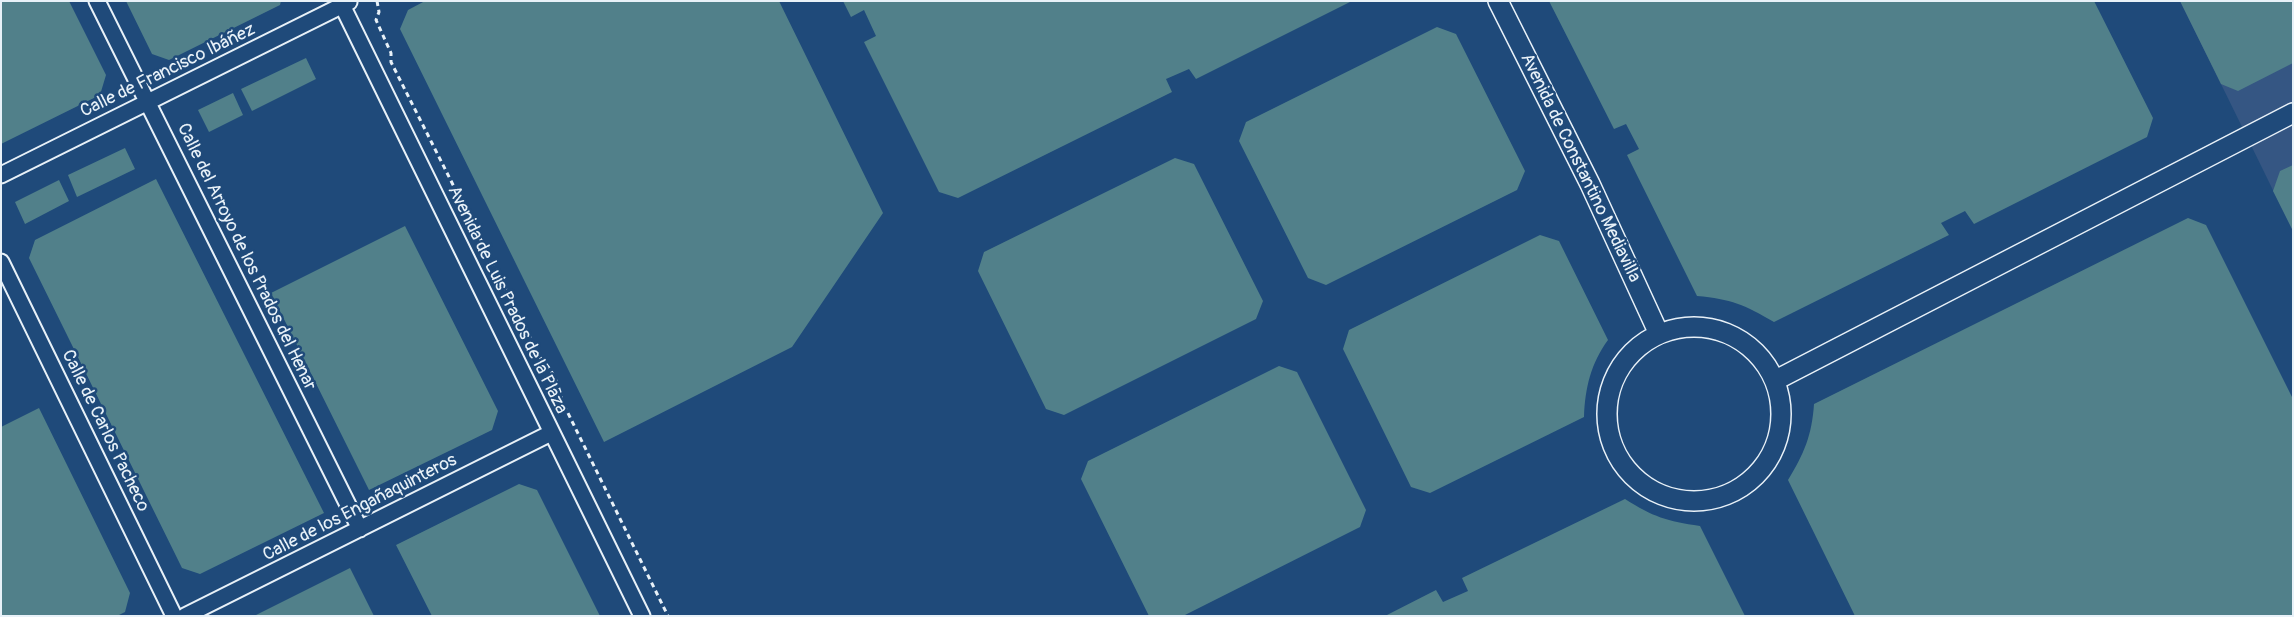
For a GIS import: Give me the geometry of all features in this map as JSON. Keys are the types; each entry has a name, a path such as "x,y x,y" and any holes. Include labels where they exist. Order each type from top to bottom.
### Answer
{"street":[{"name":"Calle del Arroyo de los Prados del Henar","path":"97,1 360,529"},
{"name":"Avenida de Constantino Mediavilla","path":"1498,1 1590,184 1659,334"},
{"name":"Calle de Francisco Ibáñez","path":"1,175 344,3"},
{"name":"Avenida de Luis Prados de la Plaza","path":"344,3 642,616"},
{"path":"1776,380 2293,114"},
{"name":"Calle de Carlos Pacheco","path":"1,262 174,616"},
{"path":"1685,327 1713,329 1740,339 1761,358 1776,380 1781,406 1780,430 1772,453 1758,474 1739,487 1713,500 1685,501 1657,494 1634,478 1618,454 1608,429 1608,400 1617,373 1634,351 1659,334 1685,327"},
{"name":"Calle de los Engañaquinteros","path":"185,616 552,433"}],"path":[{"path":"377,1 380,12 376,20 391,53 391,62 541,359 549,366 559,388 562,401 668,616"}],"shaded area":[{"path":"2180,1 2293,1 2293,231 2221,84"}],"green space":[{"path":"1,1 69,1 106,75 100,95 1,144"},
{"path":"126,1 281,1 280,5 169,60 152,54"},
{"path":"425,1 779,1 883,213 792,347 604,442 400,29 408,10"},
{"path":"843,1 1352,1 1196,79 1189,69 1166,79 1172,92 958,198 939,192 864,42 876,36 864,10 851,17"},
{"path":"1549,1 2094,1 2153,118 2147,137 1974,224 1965,211 1941,223 1949,235 1774,322 1755,311 1737,304 1697,296 1627,155 1639,149 1626,124 1614,129"},
{"path":"2180,1 2293,1 2293,63 2238,91 2221,84"},
{"path":"1437,27 1456,34 1525,171 1517,190 1326,285 1308,278 1239,141 1246,122"},
{"path":"306,58 316,79 252,111 241,89"},
{"path":"233,93 243,115 209,132 198,110"},
{"path":"125,148 135,169 77,197 68,175"},
{"path":"1175,158 1194,164 1263,301 1256,319 1064,415 1046,409 978,271 984,252"},
{"path":"2293,165 2293,231 2273,191 2280,171"},
{"path":"156,179 324,513 200,574 182,568 29,258 35,240"},
{"path":"59,180 69,201 25,224 15,202"},
{"path":"2188,218 2206,225 2293,399 2293,616 1855,616 1788,480 1799,462 1806,444 1814,404"},
{"path":"405,226 498,411 492,430 369,490 271,293"},
{"path":"1540,235 1559,241 1608,340 1597,358 1590,376 1584,417 1430,493 1411,487 1343,349 1349,330"},
{"path":"1279,366 1297,372 1366,510 1360,527 1183,616 1149,616 1081,479 1088,461"},
{"path":"39,408 130,593 125,612 117,616 1,616 1,427"},
{"path":"519,484 537,490 600,616 432,616 396,545"},
{"path":"1625,499 1661,517 1700,526 1745,616 1385,616 1436,590 1443,602 1468,591 1462,578"},
{"path":"350,568 374,616 254,616"}]}
